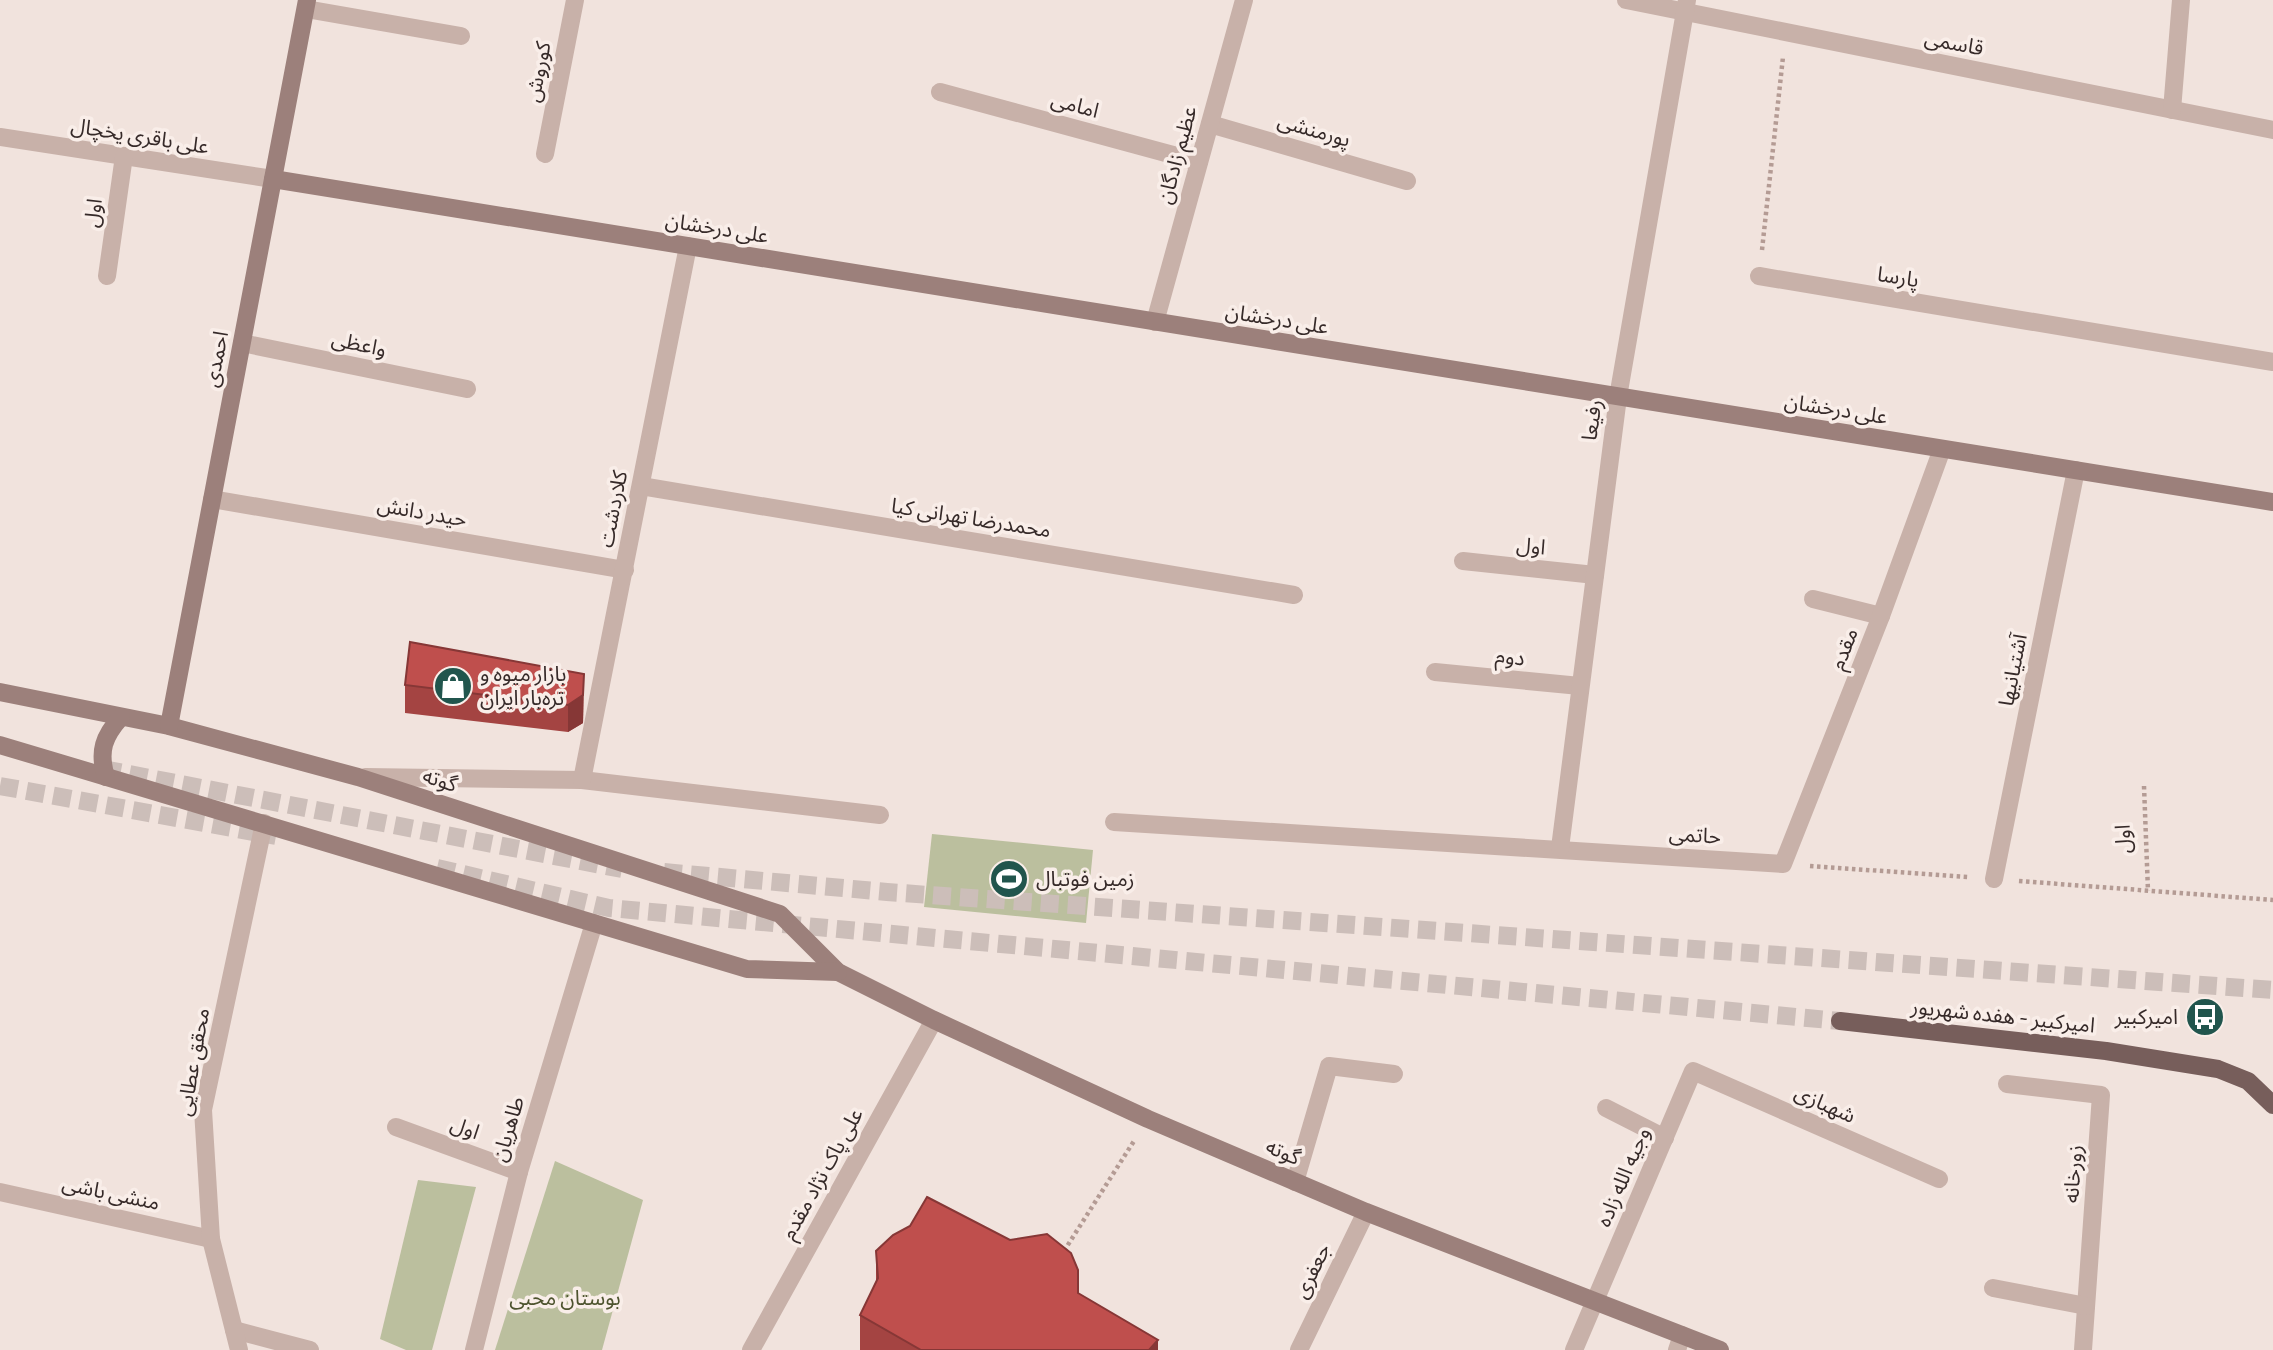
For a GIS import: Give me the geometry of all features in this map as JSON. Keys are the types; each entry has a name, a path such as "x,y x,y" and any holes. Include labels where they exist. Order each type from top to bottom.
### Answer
{"main road":[{"name":"احمدی","path":"169,726 307,5"},
{"name":"علی درخشان","path":"273,179 2273,502"},
{"name":"گوته","path":"0,692 169,726 358,777 780,914 838,972 934,1020 1148,1119 1366,1212 1595,1301 1680,1343 1720,1350"},
{"path":"106,777 101,762 102,745 121,716"},
{"name":"گوته","path":"0,746 747,969 838,972"},
{"name":"امیرکبیر - هفده شهریور","path":"1840,1021 2106,1051 2218,1069 2248,1081 2273,1105"}],"street":[{"name":"کوروش","path":"545,154 575,0"},
{"name":"عظیم زادگان","path":"1155,322 1244,0"},
{"name":"قاسمی","path":"1626,0 1686,6 1786,32 2273,130"},
{"path":"2172,110 2181,0"},
{"path":"307,5 461,36"},
{"name":"رفیعا","path":"1560,848 1618,397 1686,6"},
{"name":"امامی","path":"940,92 1199,162"},
{"name":"پورمنشی","path":"1209,124 1407,181"},
{"name":"علی باقری یخچال","path":"0,137 273,179"},
{"name":"اول","path":"107,276 124,156"},
{"name":"کلاردشت","path":"582,780 688,246"},
{"name":"پارسا","path":"1759,276 2273,362"},
{"name":"واعظی","path":"242,343 467,389"},
{"name":"مقدم","path":"1783,864 1881,616 1942,449"},
{"name":"آشتیانیها","path":"1994,879 2076,470"},
{"name":"محمدرضا تهرانی کیا","path":"641,486 1294,595"},
{"name":"حیدر دانش","path":"212,499 625,570"},
{"name":"اول","path":"1463,561 1595,575"},
{"path":"1813,599 1881,616"},
{"name":"دوم","path":"1435,672 1580,687"},
{"path":"358,777 582,780 880,815"},
{"name":"حاتمی","path":"1114,822 1783,864"},
{"name":"محقق عطایی","path":"239,1350 211,1239 204,1110 264,823"},
{"name":"طاهریان","path":"474,1350 519,1172 594,923"},
{"name":"علی پاک نژاد مقدم","path":"751,1350 934,1020"},
{"path":"1295,1182 1329,1066 1394,1074"},
{"name":"وجیه الله زاده","path":"1574,1350 1693,1071"},
{"name":"شهبازی","path":"1693,1071 1939,1179"},
{"name":"زورخانه","path":"2007,1084 2101,1095 2083,1350"},
{"path":"1606,1108 1665,1138"},
{"name":"اول","path":"396,1126 519,1172"},
{"name":"منشی باشی","path":"0,1192 211,1239"},
{"name":"جعفری","path":"1299,1350 1366,1212"},
{"path":"1993,1288 2086,1306"},
{"path":"234,1330 310,1350"}],"path":[{"path":"1759,276 1786,32"},
{"name":"اول","path":"2144,786 2148,891"},
{"path":"1783,864 2273,900"},
{"path":"1060,1257 1148,1119"}],"green space":[{"name":"زمین فوتبال","path":"932,834 1093,850 1086,923 924,907"},
{"name":"بوستان محبی","path":"555,1161 643,1200 602,1350 495,1350"},
{"path":"418,1180 476,1187 432,1350 406,1350 380,1339"}],"building":[{"path":"410,642 584,674 583,695 568,705 405,685"},
{"path":"927,1197 1010,1240 1047,1234 1071,1253 1078,1270 1078,1293 1158,1340 1149,1350 921,1350 860,1315 878,1278 876,1251 893,1235 910,1226"}],"tunnel":[{"path":"103,769 622,869"},
{"path":"0,786 276,836"},
{"path":"437,868 609,908 1840,1021"},
{"path":"664,872 887,892 2273,990"}],"place":[{"name":"بازار میوه و تره‌بار ایران","path":"453,686"},
{"name":"زمین فوتبال","path":"1009,879"},
{"name":"امیرکبیر","path":"2205,1017"}]}
